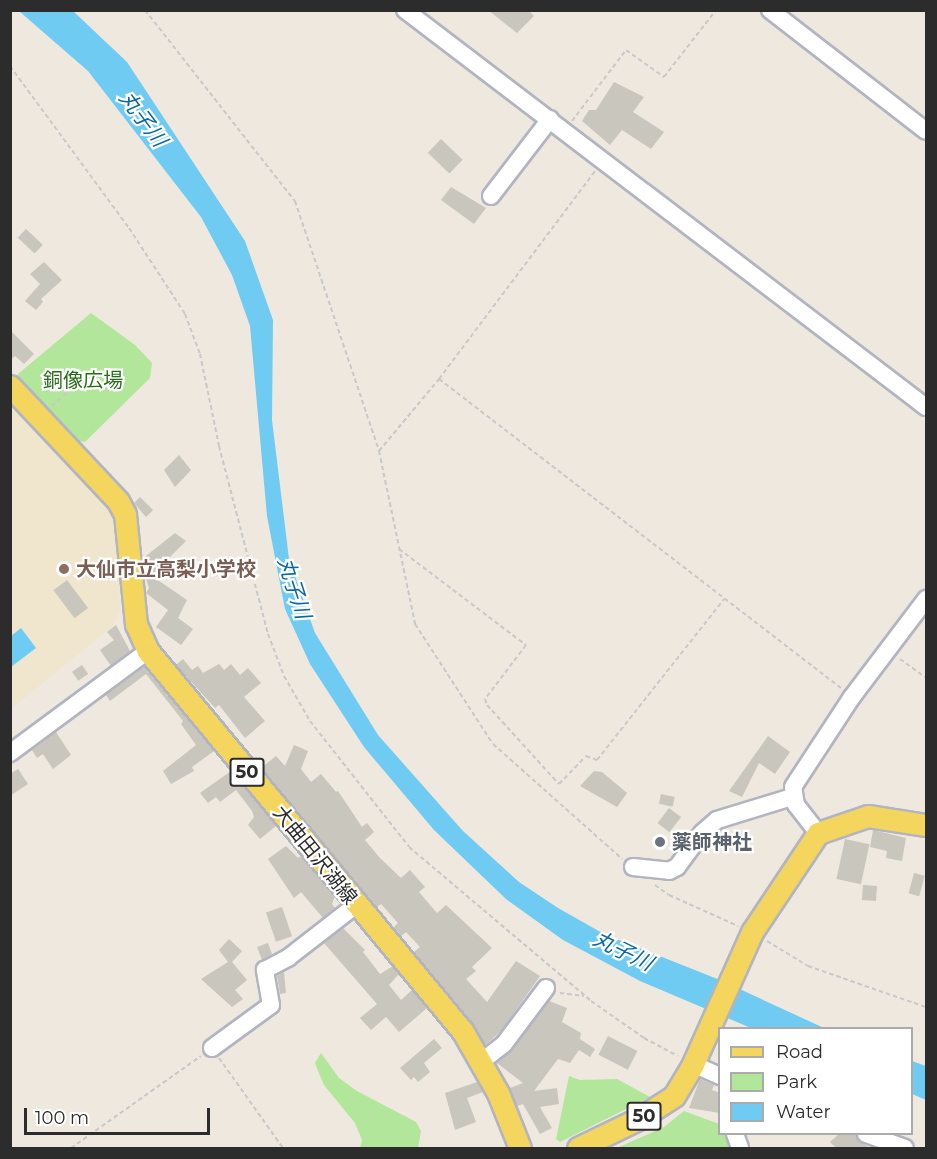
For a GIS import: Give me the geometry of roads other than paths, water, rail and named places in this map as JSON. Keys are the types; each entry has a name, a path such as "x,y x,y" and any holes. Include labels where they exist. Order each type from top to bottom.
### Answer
{"main road":[{"name":"大曲田沢湖線","path":"10,386 118,501 125,514 136,624 148,651 356,905 462,1030 481,1062 520,1149"},
{"path":"818,833 868,816 927,825"},
{"name":"50","path":"579,1149 660,1107 674,1096 693,1064 752,932 818,833"}],"street":[{"path":"405,10 927,407"},
{"path":"770,10 927,131"},
{"path":"491,196 550,119"},
{"path":"818,833 792,796 793,787 852,697 927,599"},
{"path":"10,753 148,651"},
{"path":"633,867 669,871 677,867 702,833 717,820 792,796"},
{"path":"212,1048 271,1005 265,970 290,957 356,905"},
{"path":"481,1062 504,1044 546,988"},
{"path":"693,1064 718,1075"},
{"path":"869,1135 905,1149"}],"water":[{"name":"丸子川","path":"19,11 73,11 127,62 245,241 273,320 272,420 289,559 315,633 378,735 463,831 519,882 558,908 604,934 720,980 822,1027 749,1027 640,981 563,940 506,899 434,830 364,747 310,664 285,609 267,516 250,326 232,275 201,217 88,71"},
{"path":"21,628 36,648 11,667 11,636"},
{"path":"913,1061 926,1066 926,1100 913,1094"}],"place":[{"name":"大仙市立高梨小学校","path":"64,569"},
{"name":"薬師神社","path":"660,842"}],"park label":[{"name":"銅像広場","path":"83,380"}]}
